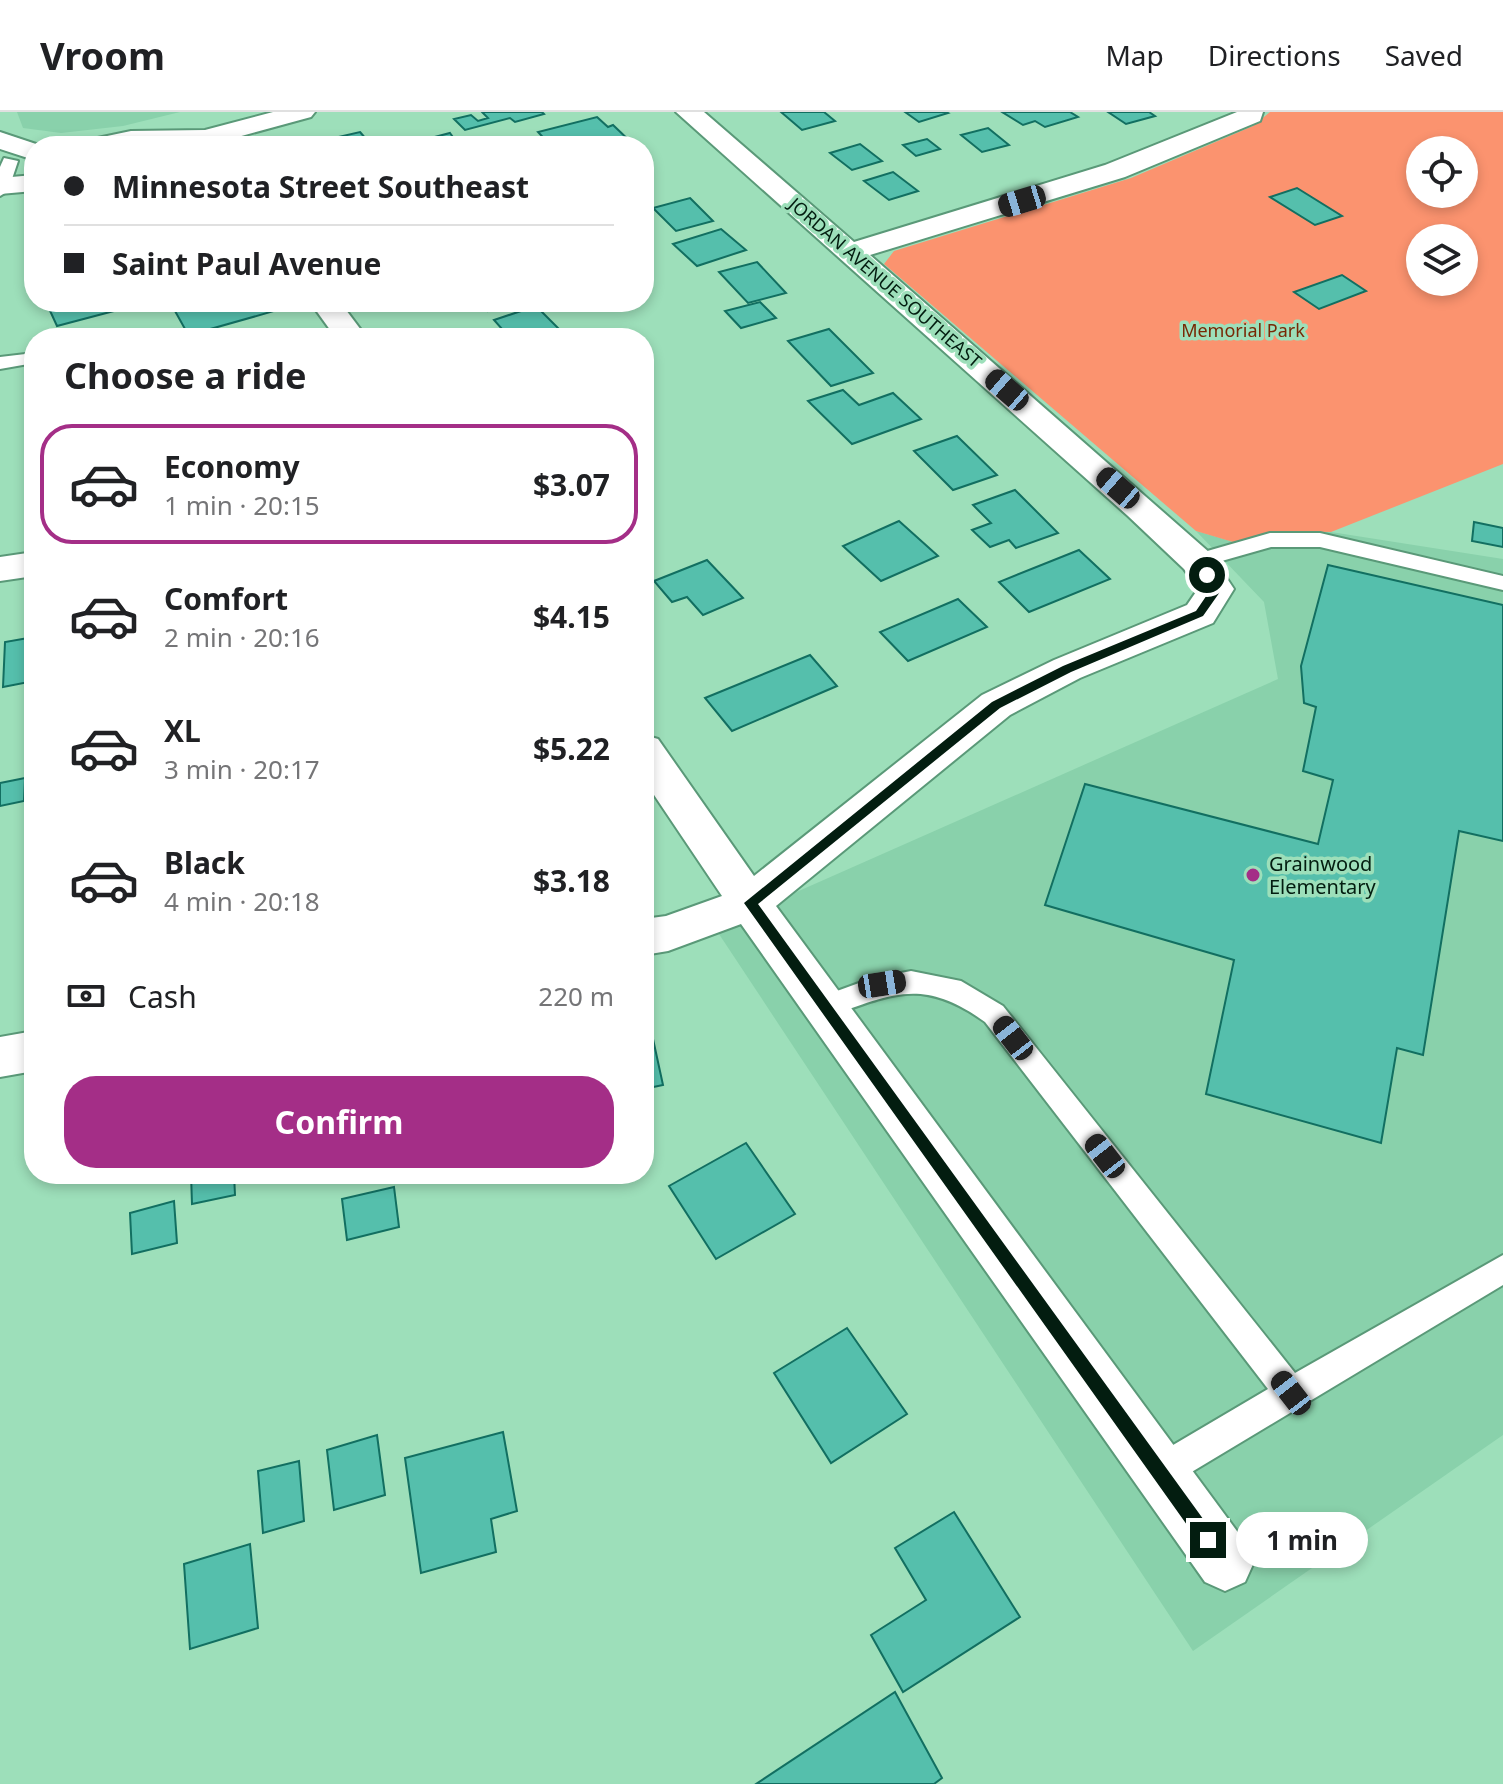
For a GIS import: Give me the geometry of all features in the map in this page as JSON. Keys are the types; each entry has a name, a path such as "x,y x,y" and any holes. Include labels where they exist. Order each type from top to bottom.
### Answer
{"street":[{"path":"222,136 302,112"},
{"name":"JORDAN AVENUE SOUTHEAST","path":"689,112 851,252 1207,575"},
{"path":"851,252 1115,171 1233,124 1251,116 1250,112"},
{"path":"0,569 24,565"},
{"path":"654,935 750,903 996,705 1067,669 1200,614 1207,575"},
{"path":"654,764 824,1007 1225,1562"},
{"path":"0,1057 24,1053"}],"lane":[{"path":"0,363 24,359"},
{"path":"1207,575 1270,540 1320,540 1503,583"},
{"path":"824,1007 882,984 920,982 961,991 994,1014 1291,1393"},
{"path":"1158,1473 1503,1269"}],"shaded area":[{"path":"17,112 180,112 123,126 61,133 23,128"},
{"path":"1196,531 1234,542 1281,531 1331,532 1503,559 1503,1435 1193,1651 715,928 1278,679 1264,602"}],"green space":[{"name":"Memorial Park","path":"1270,112 1503,112 1503,464 1331,532 1281,531 1233,542 1196,531 884,264 894,251 1131,178 1253,126"}],"building":[{"path":"482,112 544,114 515,122 510,118 465,130 454,119 471,115 478,121 488,118"},
{"path":"781,112 824,112 835,121 802,130"},
{"path":"905,112 946,112 948,113 919,122"},
{"path":"1002,112 1070,112 1078,117 1045,127 1035,121 1023,125"},
{"path":"1108,112 1149,112 1155,116 1126,124"},
{"path":"597,117 608,127 613,125 625,136 542,136 538,132"},
{"path":"988,128 1009,145 982,152 961,135"},
{"path":"360,132 363,136 343,136"},
{"path":"927,139 940,149 916,156 903,145"},
{"path":"860,144 882,161 852,170 830,153"},
{"path":"893,172 918,191 889,200 864,181"},
{"path":"1297,188 1342,216 1315,225 1270,197"},
{"path":"690,198 713,221 676,231 654,208"},
{"path":"721,229 746,250 697,266 673,244"},
{"path":"757,262 786,293 748,303 719,272"},
{"path":"1342,275 1366,291 1319,309 1294,292"},
{"path":"760,302 776,318 741,328 725,311"},
{"path":"51,312 110,312 57,326"},
{"path":"176,312 270,312 214,328 184,328"},
{"path":"518,312 542,312 558,328 501,328 494,320"},
{"path":"829,329 873,373 831,386 788,341"},
{"path":"843,390 859,405 893,393 921,419 852,444 808,401"},
{"path":"957,436 997,475 953,490 914,451"},
{"path":"1015,490 1058,533 1016,548 1009,540 990,547 972,530 991,523 973,505"},
{"path":"899,521 938,556 881,581 843,546"},
{"path":"1474,522 1503,528 1503,547 1472,541"},
{"path":"1079,550 1110,579 1029,612 999,582"},
{"path":"707,560 743,598 703,615 687,597 672,602 654,581"},
{"name":"Grainwood Elementary","path":"1328,565 1503,605 1503,841 1459,831 1423,1055 1397,1048 1381,1143 1206,1094 1234,960 1045,905 1085,784 1318,844 1333,780 1303,771 1316,707 1304,703 1301,666"},
{"path":"958,599 987,627 908,661 880,632"},
{"path":"24,639 24,683 3,687 5,642"},
{"path":"810,655 837,686 732,731 705,698"},
{"path":"24,778 24,801 0,806 0,783"},
{"path":"654,1044 663,1085 654,1087"},
{"path":"746,1143 795,1214 716,1259 669,1186"},
{"path":"191,1184 234,1184 235,1195 192,1204"},
{"path":"394,1187 399,1227 347,1240 342,1199"},
{"path":"174,1201 177,1243 132,1254 130,1213"},
{"path":"847,1328 907,1414 831,1463 774,1373"},
{"path":"503,1432 517,1511 491,1519 496,1552 421,1573 405,1458"},
{"path":"377,1435 385,1495 334,1510 327,1450"},
{"path":"299,1461 304,1521 263,1533 258,1471"},
{"path":"954,1512 1020,1617 903,1692 871,1635 926,1600 895,1548"},
{"path":"250,1544 258,1628 190,1649 184,1564"},
{"path":"895,1692 942,1778 934,1784 756,1784"}],"place":[{"name":"Grainwood Elementary","path":"1253,875"}],"route":[{"path":"1207,575 1216,589 1200,614 1140,636 996,705 750,903 1208,1540"}]}
